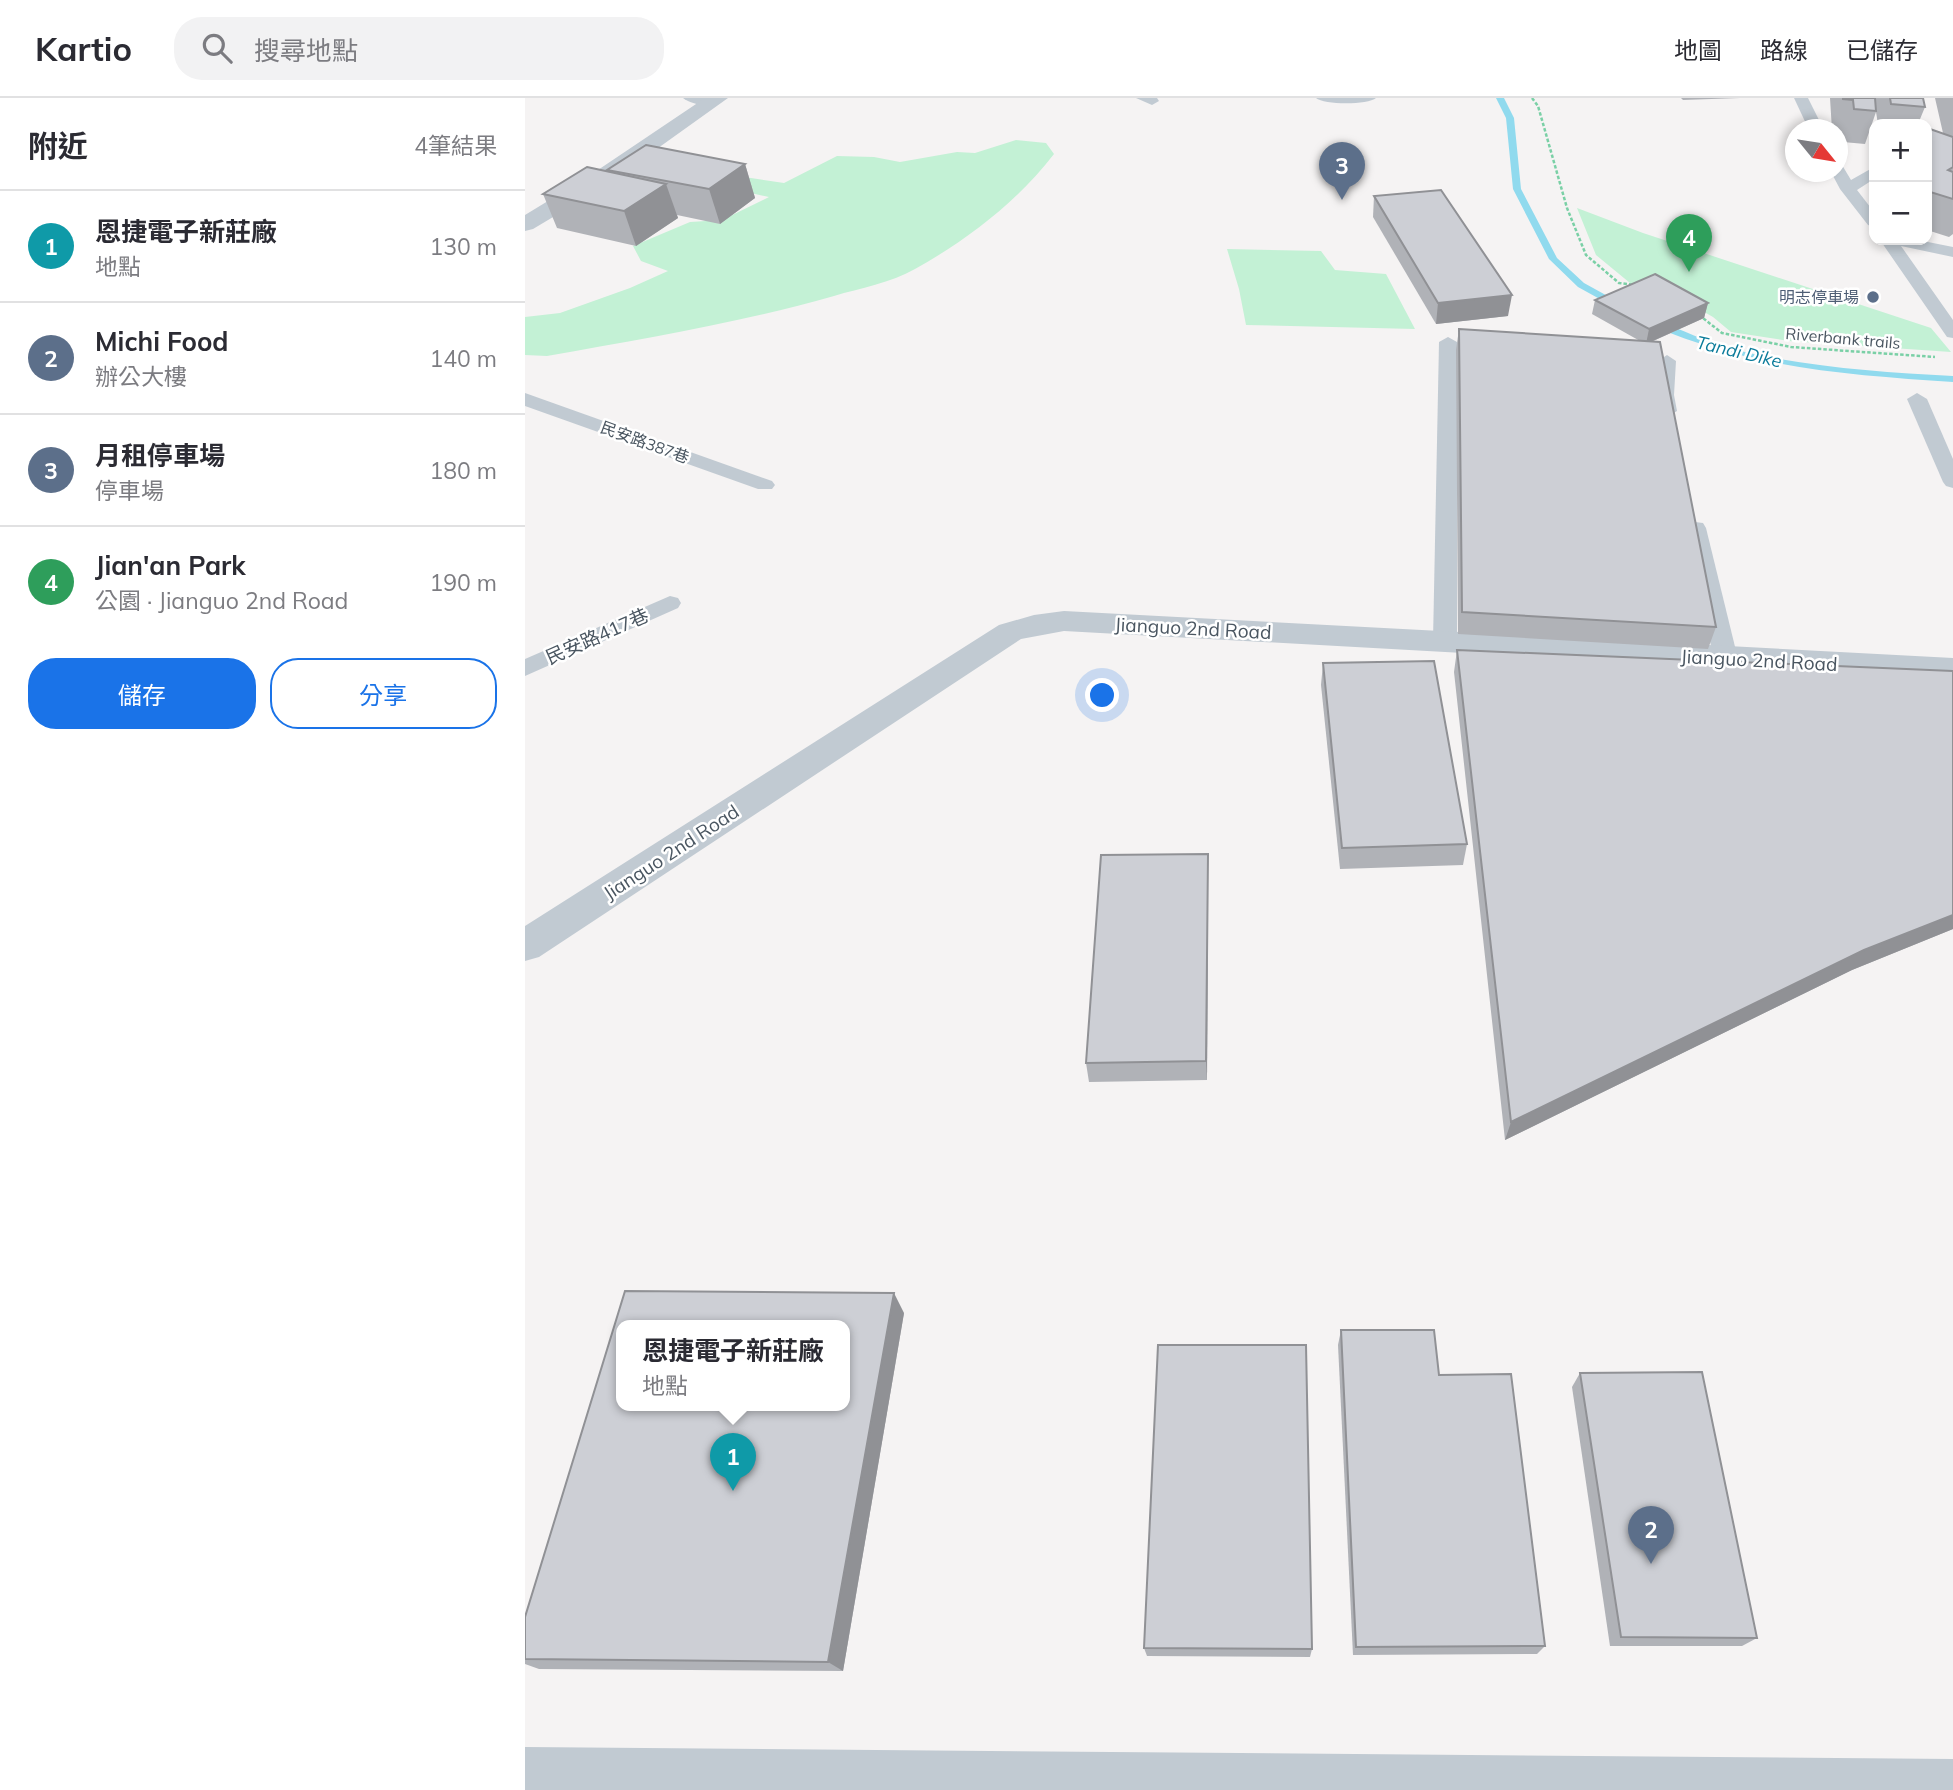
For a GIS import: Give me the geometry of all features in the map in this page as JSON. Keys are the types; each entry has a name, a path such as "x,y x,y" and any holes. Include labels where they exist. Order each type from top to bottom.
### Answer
{"street":[{"path":"525,225 597,181 716,99"},
{"name":"Jianguo 2nd Road","path":"525,946 1010,632 1034,625 1064,621 1726,659 1953,669"},
{"path":"525,1774 1953,1788"}],"lane":[{"path":"690,98 716,99"},
{"path":"1323,99 1369,98"},
{"path":"1801,98 1812,119"},
{"path":"1848,189 1869,175"},
{"path":"1844,182 1869,216"},
{"path":"1891,245 1953,333"},
{"path":"1921,245 1953,251"},
{"path":"1445,641 1448,342"},
{"path":"1667,361 1664,395 1673,435"},
{"name":"民安路387巷","path":"525,399 765,485"},
{"path":"1917,399 1953,482"},
{"path":"1692,514 1726,659"},
{"name":"民安路417巷","path":"525,668 670,603"}],"path":[{"path":"1532,98 1538,106 1567,208 1586,256 1619,283 1640,286"},
{"name":"Riverbank trails","path":"1693,312 1722,333 1791,348 1940,358"}],"green space":[{"path":"1016,140 1046,143 1054,154 1040,172 990,219 953,246 906,274 798,306 727,322 547,356 525,355 525,317 560,313 668,271 641,261 633,246 690,222 722,220 769,197 697,181 712,172 784,183 837,156 874,157 900,162 957,152 975,153"},
{"path":"1577,208 1643,233 1931,328 1951,352 1789,341 1731,332 1713,317 1662,288 1630,283 1596,255"},
{"path":"1227,249 1321,251 1335,270 1386,274 1415,329 1246,325"}],"building":[{"path":"1843,98 1875,98 1876,111 1854,109 1853,100"},
{"path":"1890,98 1923,98 1925,107 1891,104"},
{"path":"1932,130 1953,137 1953,167 1948,170 1953,172 1953,199 1932,193"},
{"path":"646,145 745,164 709,189 607,170"},
{"path":"587,167 666,184 624,211 543,194"},
{"path":"1441,190 1512,295 1438,303 1374,196"},
{"path":"1655,274 1708,303 1649,329 1595,300"},
{"path":"1459,329 1660,342 1716,627 1462,612"},
{"path":"1457,650 1953,671 1953,915 1864,950 1511,1122"},
{"path":"1434,661 1467,844 1342,848 1323,663"},
{"path":"1208,854 1206,1061 1086,1063 1101,855"},
{"path":"625,1291 894,1293 828,1662 525,1659 525,1617 616,1320 616,1411 850,1411 850,1320 616,1320"},
{"path":"1341,1330 1434,1330 1439,1375 1511,1374 1545,1646 1356,1647"},
{"path":"1158,1345 1306,1345 1312,1649 1144,1648"},
{"path":"1702,1372 1757,1638 1621,1637 1580,1373"}],"waterway":[{"name":"Tandi Dike","path":"1500,98 1510,118 1517,189 1553,259 1581,285 1619,306"},
{"name":"Tandi Dike","path":"1656,324 1691,339 1763,359 1839,371 1953,379"}],"place":[{"name":"月租停車場","path":"1342,200"},
{"name":"Jian'an Park","path":"1689,272"},
{"name":"明志停車場","path":"1873,297"},
{"name":"恩捷電子新莊廠","path":"733,1491"},
{"name":"Michi Food","path":"1651,1564"}]}
